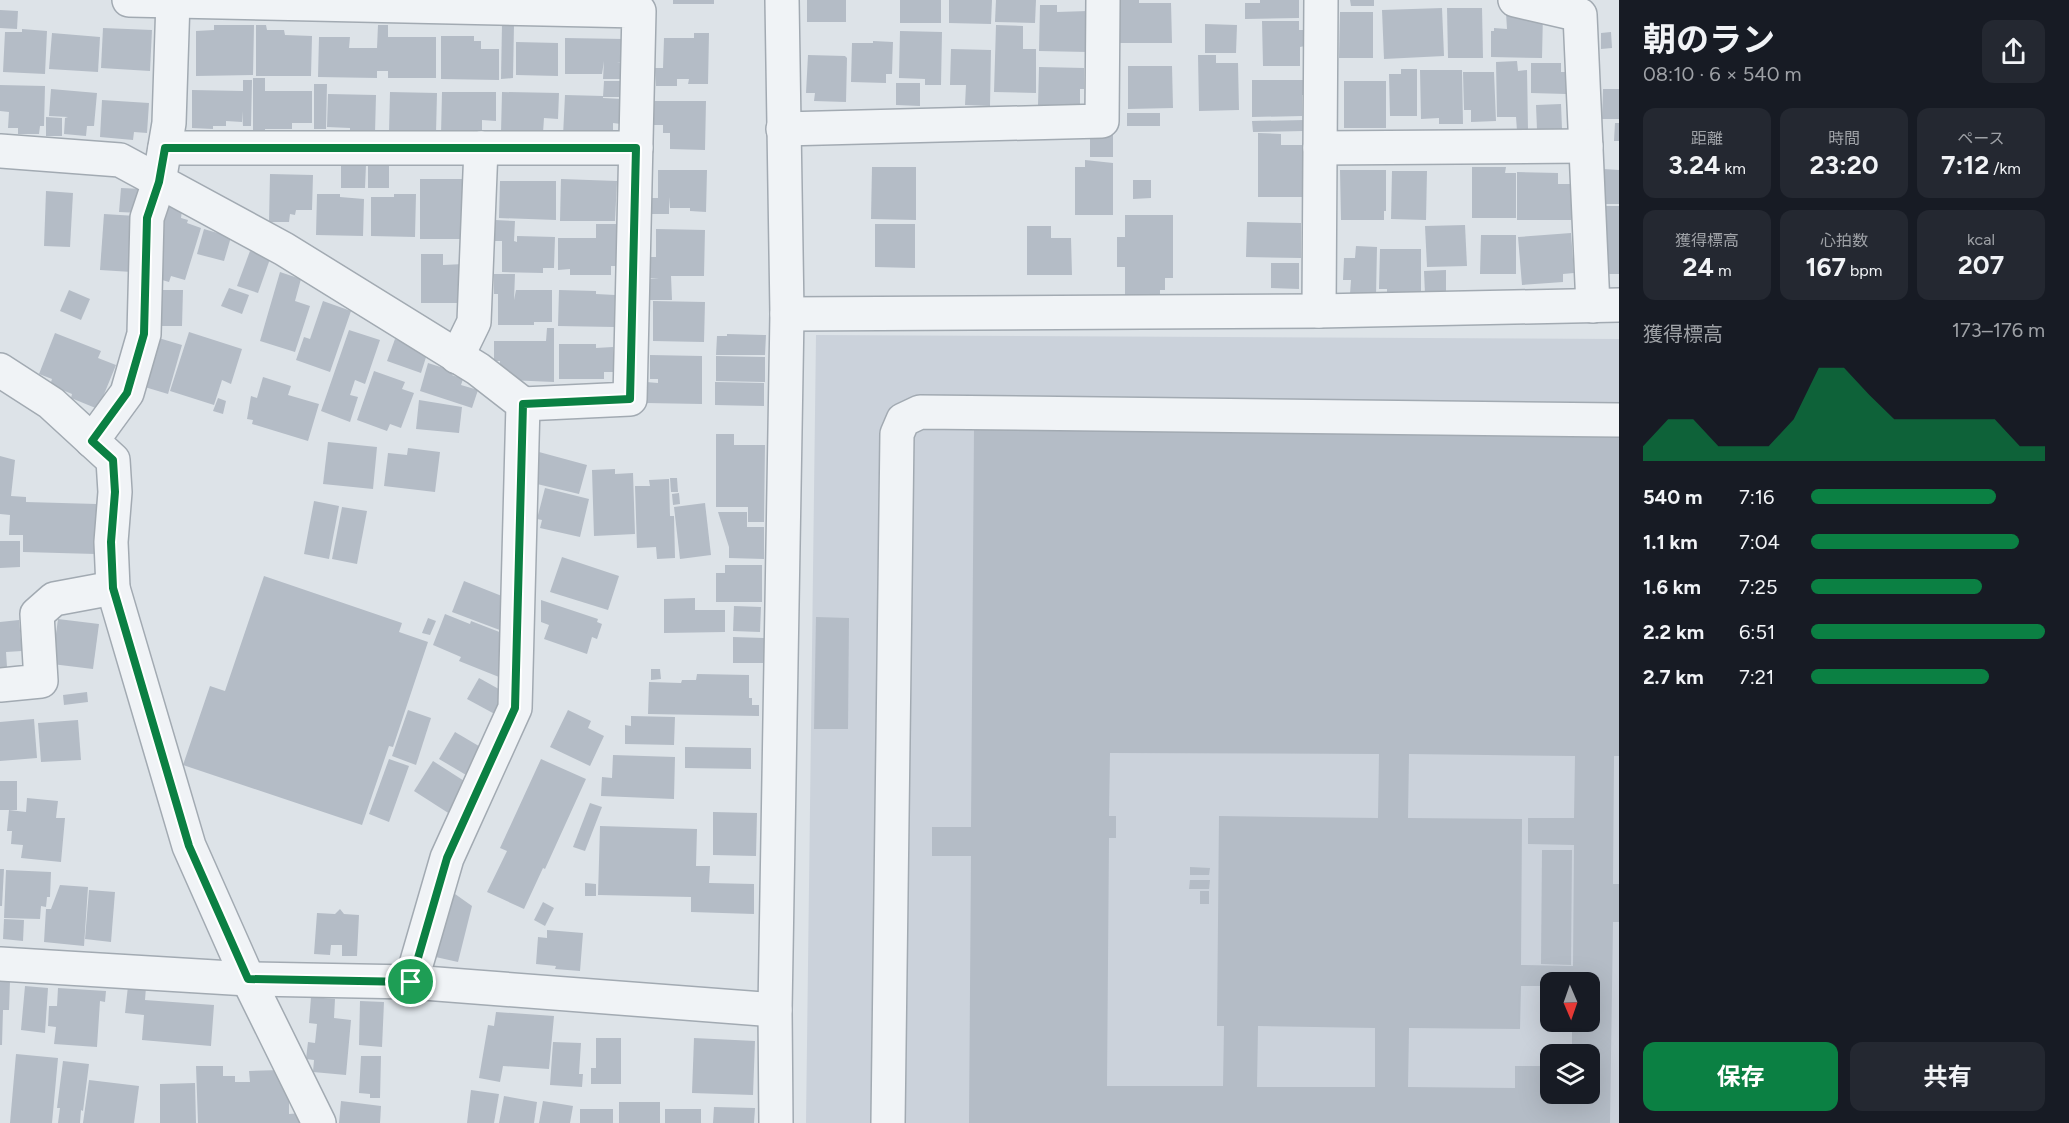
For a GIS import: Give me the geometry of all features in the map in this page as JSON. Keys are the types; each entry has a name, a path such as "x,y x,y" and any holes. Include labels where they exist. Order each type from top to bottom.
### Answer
{"street":[{"path":"0,151 120,160 284,249 478,369 523,404 630,399 639,11 129,0"},
{"path":"776,1123 775,1010 786,314 782,0"},
{"path":"783,129 1102,120 1103,0"},
{"path":"1319,311 1321,0"},
{"path":"786,314 1319,311 1606,306 1586,146 1580,15 1515,0"},
{"path":"92,441 127,393 144,334 147,218 159,182 169,123 173,1"},
{"path":"1320,148 1586,146"},
{"path":"165,148 636,148"},
{"path":"457,357 474,322 481,148"},
{"path":"0,370 51,403 113,460 115,492 111,542 113,588 189,846 248,979 319,1123"},
{"path":"411,982 447,858 515,708 523,404"},
{"path":"888,1123 897,434 903,420 920,412 1619,420"},
{"path":"0,685 41,681 37,614 54,599 113,588"},
{"path":"0,964 248,979 411,982 775,1010"}],"shaded area":[{"path":"816,335 1619,339 1619,1123 806,1123"}],"building":[{"path":"673,0 714,0 714,4 673,4"},
{"path":"807,0 846,0 846,22 807,22"},
{"path":"900,0 941,0 941,23 900,23"},
{"path":"949,0 992,0 991,24 949,23"},
{"path":"996,0 1036,0 1035,23 995,22"},
{"path":"1117,0 1171,3 1172,43 1117,43"},
{"path":"1260,0 1299,0 1299,18 1245,19 1245,3 1260,3"},
{"path":"1350,0 1374,0 1374,6 1351,6"},
{"path":"1040,5 1057,5 1057,12 1088,11 1088,52 1039,51"},
{"path":"1442,8 1444,56 1384,59 1382,10"},
{"path":"1447,8 1482,8 1483,58 1448,58"},
{"path":"0,10 18,11 17,29 0,28"},
{"path":"1340,12 1373,12 1373,58 1339,58"},
{"path":"1506,13 1543,13 1542,58 1491,57 1491,31 1494,31 1494,28 1507,29"},
{"path":"1262,21 1299,21 1299,30 1305,30 1305,46 1300,47 1300,66 1263,66"},
{"path":"502,24 514,24 513,78 501,79"},
{"path":"1205,24 1237,25 1236,53 1205,53"},
{"path":"214,25 254,25 253,75 196,76 196,31 214,30"},
{"path":"256,25 266,25 267,30 284,30 285,35 312,36 311,76 256,76"},
{"path":"378,25 388,25 388,37 436,37 436,78 388,78 388,71 377,71 377,78 318,77 319,37 350,37 349,48 377,48"},
{"path":"996,25 1023,26 1023,49 1036,49 1036,93 994,92"},
{"path":"103,28 152,30 150,71 101,68"},
{"path":"22,29 47,31 45,74 3,72 5,32 22,32"},
{"path":"900,31 942,32 941,85 925,85 925,79 899,78"},
{"path":"1611,32 1612,48 1601,49 1601,33"},
{"path":"52,33 100,37 98,72 49,69"},
{"path":"694,33 709,33 708,84 688,84 689,79 677,79 677,86 656,86 655,68 663,68 664,38 694,38"},
{"path":"441,36 474,36 474,41 481,41 481,49 499,49 499,80 441,79"},
{"path":"565,38 624,39 624,62 617,62 625,63 625,79 603,79 604,61 602,74 565,74"},
{"path":"873,41 893,42 892,74 886,74 886,83 851,82 852,43 873,43"},
{"path":"516,42 558,43 558,76 516,75"},
{"path":"951,49 991,50 990,106 965,105 966,85 950,85"},
{"path":"808,55 845,56 847,58 846,102 814,101 815,93 806,93"},
{"path":"1198,55 1216,55 1216,63 1238,63 1239,110 1199,111"},
{"path":"1517,61 1518,71 1527,70 1528,130 1517,131 1516,117 1497,117 1496,62"},
{"path":"1531,63 1561,63 1561,72 1566,72 1566,94 1531,93"},
{"path":"1128,66 1172,66 1173,108 1128,109"},
{"path":"1039,67 1084,68 1084,89 1080,89 1080,106 1038,105"},
{"path":"1401,69 1417,69 1417,116 1390,116 1389,74 1401,74"},
{"path":"1420,70 1462,70 1463,124 1439,124 1439,118 1421,119"},
{"path":"1463,72 1494,72 1496,121 1471,122 1471,110 1464,110"},
{"path":"253,78 265,78 265,91 312,91 312,123 292,123 292,129 265,129 265,132 253,132"},
{"path":"243,80 252,80 251,126 243,126 242,111 242,122 226,121 226,126 213,126 213,129 192,128 192,90 243,91"},
{"path":"1252,80 1307,80 1307,95 1302,95 1302,116 1252,117"},
{"path":"604,81 625,81 624,97 603,97"},
{"path":"1344,81 1386,81 1386,128 1344,128"},
{"path":"896,83 920,83 920,106 896,105"},
{"path":"314,84 327,84 326,129 314,129"},
{"path":"0,85 45,86 44,126 40,126 39,134 18,134 18,128 8,128 9,112 0,111"},
{"path":"51,89 97,93 94,126 87,126 86,136 64,134 65,118 68,117 49,116"},
{"path":"1603,89 1619,89 1619,119 1602,119"},
{"path":"390,92 437,93 436,133 389,132"},
{"path":"442,92 496,92 496,121 482,120 482,133 441,135"},
{"path":"502,92 559,93 558,119 544,118 543,133 501,133"},
{"path":"328,94 376,95 375,133 350,132 350,128 327,127"},
{"path":"565,95 622,99 621,124 613,123 613,131 595,131 595,137 563,136"},
{"path":"102,100 149,103 147,133 134,132 133,140 100,137"},
{"path":"654,101 706,101 705,150 670,149 670,133 663,133 663,125 654,125"},
{"path":"1561,104 1562,129 1537,130 1536,105"},
{"path":"1127,113 1160,113 1160,126 1127,126"},
{"path":"46,117 62,118 62,136 46,136"},
{"path":"1304,120 1304,131 1253,132 1252,121"},
{"path":"1615,123 1619,123 1619,141 1614,141"},
{"path":"1258,133 1281,134 1281,145 1305,145 1305,197 1258,197"},
{"path":"1090,134 1113,134 1113,157 1090,157"},
{"path":"1085,160 1113,163 1113,215 1075,215 1075,167 1085,167"},
{"path":"341,164 366,164 365,188 341,188"},
{"path":"368,165 389,165 389,188 368,188"},
{"path":"872,167 916,167 916,220 871,219"},
{"path":"1472,167 1506,167 1505,173 1516,173 1516,218 1472,218"},
{"path":"1603,169 1619,170 1619,204 1604,204"},
{"path":"658,170 707,170 706,212 690,211 690,208 670,208 669,197 669,214 649,214 650,198 658,198"},
{"path":"1340,170 1386,170 1384,220 1341,220"},
{"path":"1392,171 1427,171 1426,220 1391,219"},
{"path":"1517,172 1558,173 1558,184 1571,184 1571,220 1517,220"},
{"path":"270,174 313,175 312,210 296,210 295,215 290,214 289,222 269,222"},
{"path":"420,179 465,179 465,204 461,204 461,227 465,226 465,239 420,239"},
{"path":"561,179 617,181 615,221 560,221"},
{"path":"1133,180 1151,180 1151,198 1133,199"},
{"path":"500,181 556,181 556,220 499,218"},
{"path":"121,188 143,189 141,213 119,212"},
{"path":"46,191 73,193 70,247 44,246"},
{"path":"317,194 340,194 340,197 364,199 363,236 316,235"},
{"path":"394,194 416,194 415,237 371,236 371,197 394,197"},
{"path":"159,204 182,210 181,218 201,228 185,280 171,276 169,282 152,277"},
{"path":"1603,206 1619,206 1619,274 1603,274"},
{"path":"104,214 136,216 132,272 100,270"},
{"path":"1125,215 1173,215 1173,278 1165,278 1165,290 1160,290 1160,302 1125,302 1125,267 1117,267 1117,237 1125,237"},
{"path":"495,220 515,221 514,241 517,242 517,236 555,237 554,268 543,268 543,273 502,272 502,241 494,241"},
{"path":"1247,222 1301,223 1301,258 1246,257"},
{"path":"596,224 616,224 617,266 611,266 611,275 570,275 570,269 558,270 558,238 596,238"},
{"path":"875,224 915,224 915,268 875,267"},
{"path":"1465,225 1467,266 1427,267 1425,226"},
{"path":"1027,226 1051,226 1051,238 1071,238 1072,275 1027,275"},
{"path":"204,229 231,237 224,261 197,254"},
{"path":"656,229 705,230 704,276 671,276 672,300 647,300 647,279 659,279 647,278 647,257 656,257"},
{"path":"1571,233 1574,273 1563,274 1563,282 1522,285 1518,237"},
{"path":"1481,235 1516,235 1516,274 1480,274"},
{"path":"1356,246 1377,247 1376,296 1350,294 1351,280 1343,280 1344,258 1355,258"},
{"path":"1380,249 1421,249 1421,295 1387,295 1387,289 1379,289"},
{"path":"250,251 270,259 258,293 237,286"},
{"path":"421,254 443,254 443,265 464,264 464,303 421,303"},
{"path":"1271,263 1299,263 1299,289 1271,288"},
{"path":"1446,270 1446,294 1425,294 1424,271"},
{"path":"280,272 301,279 295,301 310,306 295,352 260,341"},
{"path":"494,274 515,274 514,300 516,290 552,290 552,322 534,322 534,325 498,325 498,294 494,294"},
{"path":"229,288 249,295 242,314 221,306"},
{"path":"69,290 90,299 81,320 60,311"},
{"path":"152,290 183,290 182,326 152,326"},
{"path":"559,290 596,291 596,294 615,295 614,327 558,326"},
{"path":"323,301 351,311 330,372 296,360 304,337 310,339"},
{"path":"653,301 705,302 704,342 653,341"},
{"path":"547,328 554,328 554,382 508,380 499,372 500,361 494,361 494,341 546,341"},
{"path":"349,330 380,340 365,384 355,380 350,395 358,397 350,422 321,411"},
{"path":"189,332 242,349 231,384 222,380 214,405 170,391"},
{"path":"55,333 101,351 98,358 116,365 98,409 71,398 72,394 50,385 52,379 39,374"},
{"path":"727,334 766,335 765,355 716,355 717,336 727,336"},
{"path":"152,336 182,345 168,394 138,385"},
{"path":"395,339 428,351 421,373 387,361"},
{"path":"559,344 596,344 596,348 613,347 613,372 604,372 604,379 559,379"},
{"path":"650,355 702,356 702,404 646,403 646,382 658,383 658,379 650,379"},
{"path":"716,356 765,357 765,382 716,381"},
{"path":"428,363 453,371 452,375 463,379 461,385 478,390 472,408 420,391"},
{"path":"374,371 405,382 402,389 414,393 401,428 390,424 387,431 357,420"},
{"path":"263,377 291,386 288,395 319,404 308,441 252,424 253,420 247,419 251,396 257,398"},
{"path":"715,382 764,383 764,406 715,405"},
{"path":"218,398 226,401 223,414 213,411"},
{"path":"419,400 462,407 459,433 416,429"},
{"path":"974,429 1619,433 1619,756 1614,756 1613,884 1619,884 1619,922 1613,922 1610,1123 969,1123 971,856 932,856 932,827 971,827","holes":["1110,753 1379,754 1378,818 1219,816 1217,1026 1224,1026 1223,1086 1107,1086 1109,838 1116,838 1116,816 1109,816","1409,754 1575,756 1574,818 1528,818 1528,844 1574,845 1573,966 1521,965 1522,819 1408,818","1540,972 1600,972 1600,1032 1572,1032 1572,1044 1600,1044 1600,1104 1540,1104 1540,1066 1515,1066 1515,1088 1408,1087 1409,1028 1520,1029 1521,986 1540,986","1258,1026 1375,1028 1375,1087 1257,1087"]},
{"path":"716,434 734,434 734,445 765,445 764,522 748,522 748,507 716,507"},
{"path":"328,442 377,447 373,489 323,484"},
{"path":"408,448 440,452 435,492 384,486 388,453 407,455"},
{"path":"539,452 587,465 579,494 537,484 538,477 533,476"},
{"path":"0,456 15,460 11,496 26,497 26,502 97,504 96,554 23,552 23,535 9,535 10,515 0,514"},
{"path":"615,469 615,474 633,473 635,534 594,536 592,470"},
{"path":"670,478 677,478 678,492 671,492"},
{"path":"669,479 670,516 674,516 675,558 657,559 656,547 637,548 635,486 650,486 649,480"},
{"path":"545,488 589,499 580,537 540,528 542,520 537,519"},
{"path":"679,493 680,504 673,505 672,494"},
{"path":"314,501 339,506 329,559 304,554"},
{"path":"705,503 711,555 680,559 674,507"},
{"path":"342,507 367,511 357,564 332,559"},
{"path":"718,512 747,512 747,527 764,527 764,559 729,558 729,547"},
{"path":"0,541 20,541 20,567 0,568"},
{"path":"562,557 619,576 608,610 550,592"},
{"path":"725,565 762,565 762,602 716,602 716,573 725,573"},
{"path":"264,576 402,623 399,632 428,642 393,747 389,746 362,825 183,765 210,686 225,691"},
{"path":"464,581 517,602 505,632 452,612"},
{"path":"695,598 695,610 725,610 725,632 664,633 664,599"},
{"path":"541,600 598,619 597,622 602,624 597,639 592,637 587,654 544,639 549,625 541,622"},
{"path":"734,606 761,607 760,632 733,631"},
{"path":"445,614 502,633 499,642 516,649 504,679 459,661 461,657 433,645"},
{"path":"816,617 849,618 848,729 814,729"},
{"path":"428,618 436,621 430,635 422,633"},
{"path":"58,619 99,624 93,669 52,664"},
{"path":"19,620 22,651 6,652 7,667 0,668 0,622"},
{"path":"733,637 764,638 764,663 733,663"},
{"path":"651,669 660,669 661,679 651,680"},
{"path":"697,674 749,675 749,698 752,698 752,705 759,705 759,716 648,714 649,682 681,683 682,680 696,680"},
{"path":"479,678 513,697 502,718 467,699"},
{"path":"87,692 88,702 64,705 63,695"},
{"path":"408,710 431,718 416,765 392,756"},
{"path":"568,710 591,721 588,728 604,736 590,766 550,747"},
{"path":"631,716 675,717 674,745 625,744 625,725 631,726"},
{"path":"34,719 37,758 0,761 0,722"},
{"path":"78,720 81,760 41,762 38,723"},
{"path":"455,732 494,755 478,782 439,759"},
{"path":"685,747 751,748 751,769 685,768"},
{"path":"613,755 675,757 674,799 601,796 602,777 612,778"},
{"path":"389,759 409,766 389,822 369,814"},
{"path":"541,759 586,779 524,909 487,892 507,851 500,848"},
{"path":"433,761 472,786 453,816 414,791"},
{"path":"0,781 17,781 17,810 0,810"},
{"path":"27,798 58,801 56,818 65,818 61,862 21,858 23,845 11,844 12,831 7,831 9,810 26,812"},
{"path":"590,803 602,807 585,851 573,847"},
{"path":"713,812 757,813 756,856 713,855"},
{"path":"600,826 697,829 696,866 710,866 709,883 754,884 754,914 691,912 691,897 598,895"},
{"path":"1542,850 1572,850 1571,965 1541,964"},
{"path":"1190,867 1210,868 1209,875 1190,875"},
{"path":"0,869 4,869 2,906 0,906"},
{"path":"6,870 51,872 50,897 47,897 46,907 41,906 40,919 4,918"},
{"path":"1190,880 1210,880 1209,889 1189,889"},
{"path":"585,883 596,884 596,896 585,896"},
{"path":"60,885 88,887 84,946 44,942 46,909 51,909"},
{"path":"448,889 472,906 458,962 431,956"},
{"path":"89,890 115,892 111,942 85,939"},
{"path":"1200,891 1209,891 1209,904 1200,904"},
{"path":"543,902 554,908 545,926 534,920"},
{"path":"340,909 344,914 359,915 357,956 342,956 342,945 331,945 330,955 314,954 317,913 335,914"},
{"path":"4,919 24,920 23,941 3,939"},
{"path":"547,930 583,933 580,971 555,969 556,966 536,964 538,937 547,938"},
{"path":"0,981 10,981 9,1010 3,1010 2,1045 0,1045"},
{"path":"25,986 48,988 45,1033 21,1030"},
{"path":"128,986 146,987 145,1000 214,1005 211,1046 142,1040 144,1015 125,1013"},
{"path":"58,988 106,991 105,1002 100,1001 97,1047 54,1044 56,1027 48,1026 49,1006 57,1006"},
{"path":"311,997 335,999 334,1018 351,1020 346,1075 313,1072 314,1060 306,1059 308,1042 315,1043 317,1024 309,1023"},
{"path":"360,1001 384,1002 382,1047 359,1045"},
{"path":"496,1012 554,1016 549,1069 503,1066 500,1082 479,1078 488,1025 494,1026"},
{"path":"596,1038 621,1038 621,1084 591,1084 591,1068 596,1068"},
{"path":"694,1038 755,1041 753,1095 692,1093"},
{"path":"553,1042 581,1043 579,1074 583,1074 582,1087 550,1085"},
{"path":"16,1054 58,1058 52,1123 10,1123"},
{"path":"361,1056 381,1056 380,1098 370,1098 370,1094 359,1093"},
{"path":"63,1061 89,1064 80,1123 58,1123 60,1108 57,1108"},
{"path":"196,1066 223,1066 223,1076 235,1076 235,1082 250,1082 249,1071 281,1070 281,1087 289,1086 289,1114 302,1113 302,1123 198,1123"},
{"path":"89,1080 139,1086 134,1123 83,1123"},
{"path":"195,1083 196,1123 160,1123 160,1084"},
{"path":"471,1090 499,1094 494,1123 467,1123"},
{"path":"504,1096 537,1102 534,1123 499,1123"},
{"path":"341,1101 381,1106 380,1123 339,1123"},
{"path":"543,1101 573,1106 570,1123 539,1123"},
{"path":"619,1102 660,1102 660,1123 619,1123"},
{"path":"714,1107 755,1108 754,1123 713,1123"},
{"path":"580,1109 613,1109 613,1123 580,1123"},
{"path":"665,1109 701,1109 701,1123 665,1123"}],"route":[{"path":"165,148 636,148 630,399 523,404 515,708 447,858 411,982 248,979 189,846 113,588 111,542 115,492 113,460 92,441 127,393 144,334 147,218 159,182 165,148"}]}
